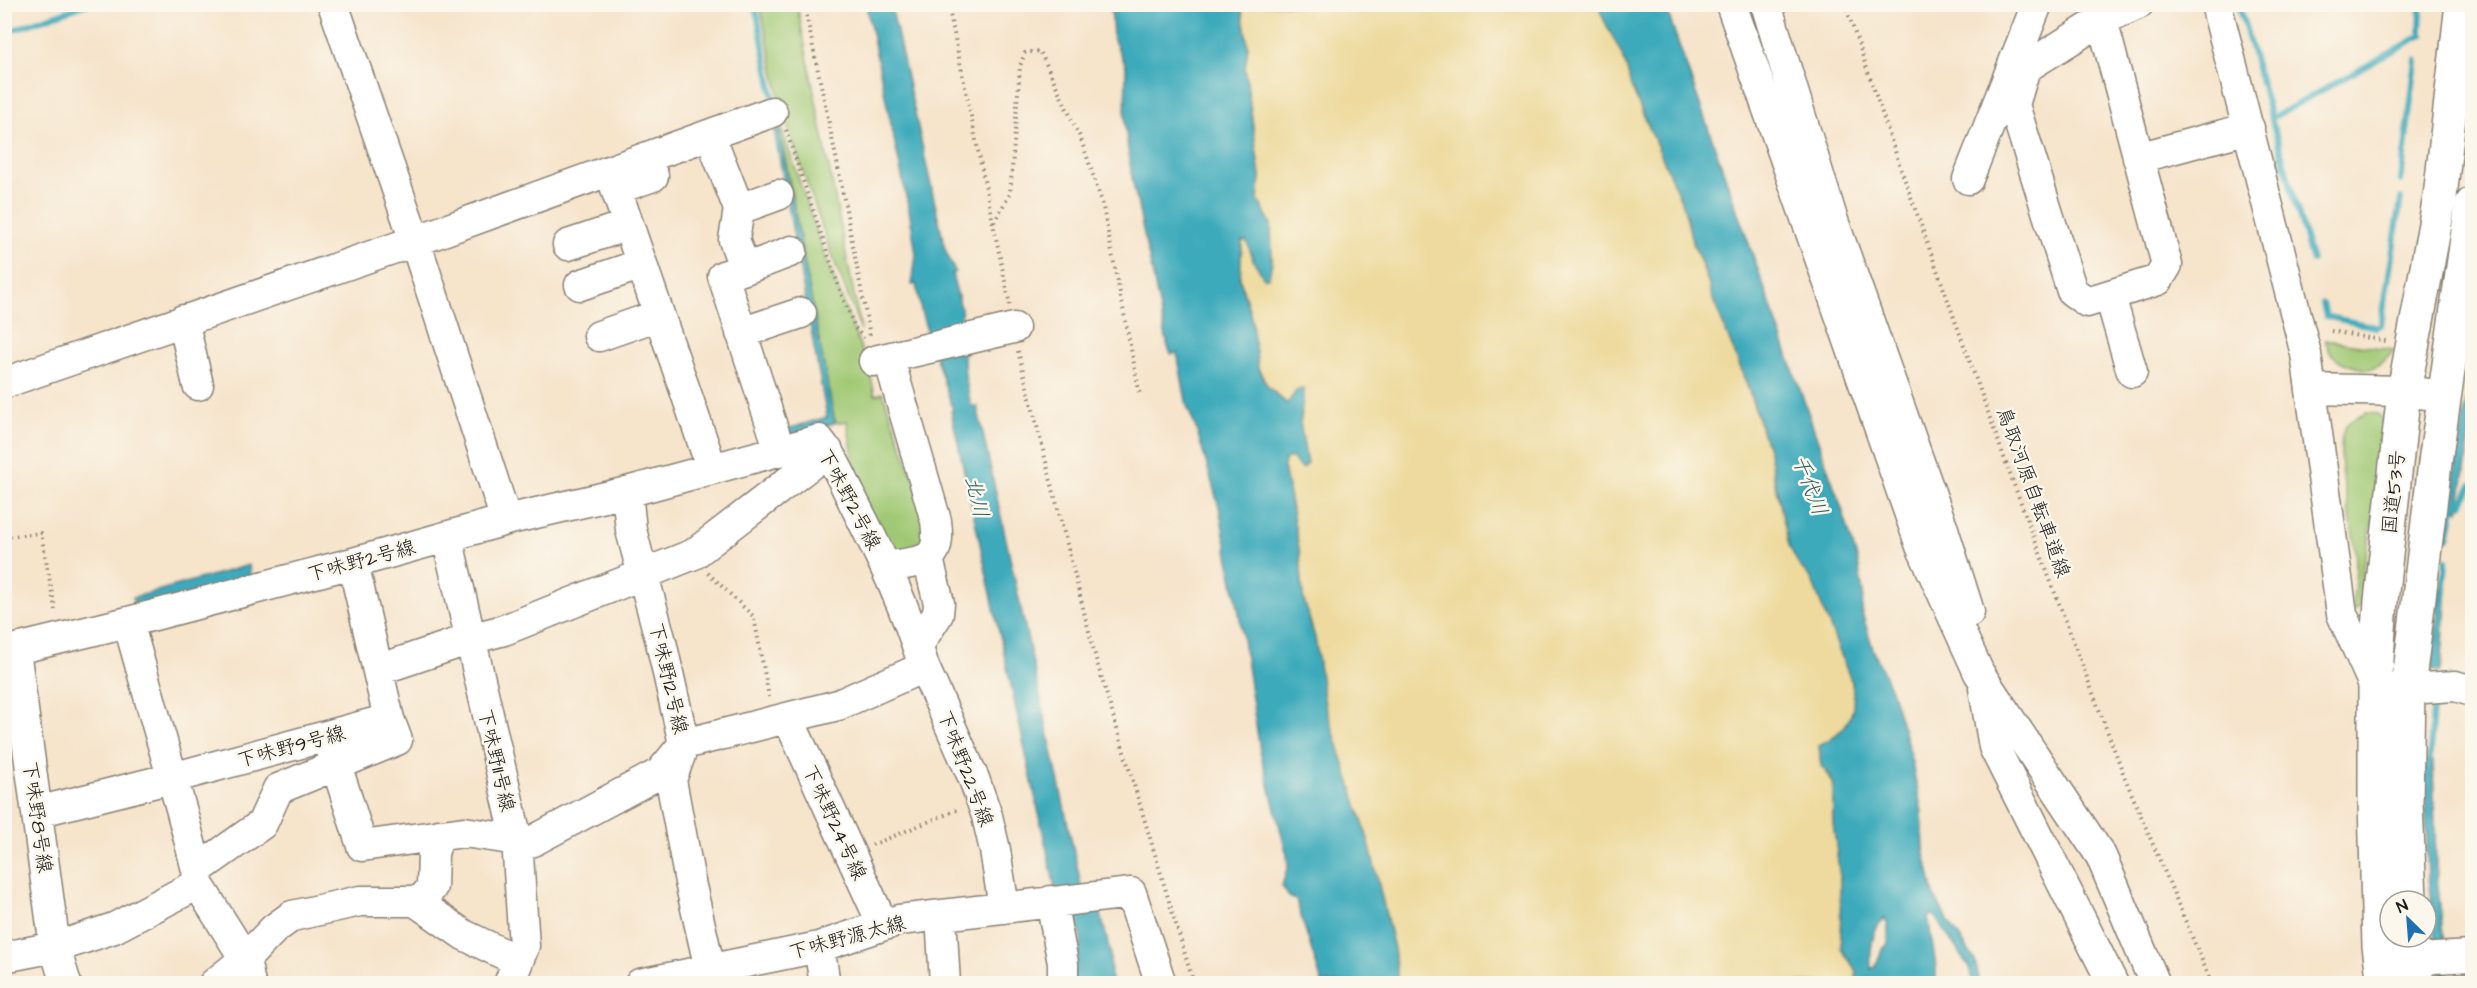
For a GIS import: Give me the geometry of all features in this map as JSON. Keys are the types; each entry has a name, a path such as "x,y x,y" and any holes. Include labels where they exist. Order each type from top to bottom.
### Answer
{"highway":[{"name":"国道53号","path":"2384,984 2379,946 2375,687 2381,601 2404,391 2440,197 2462,4"},
{"name":"国道53号","path":"2410,889 2406,802 2408,689 2434,467 2472,204"}],"street":[{"path":"333,4 415,241 506,520"},
{"path":"1731,4 1921,546 1983,680 2101,856 2155,984"},
{"path":"1766,4 1832,218 1943,529 1981,652 1983,680 1994,747 2113,984"},
{"path":"1968,179 2037,4"},
{"path":"2102,20 2167,265 2158,280 2087,302 2072,291 2014,105 2025,68 2102,20 2138,4"},
{"path":"2216,4 2306,354 2342,614 2375,687 2408,689 2455,686 2472,691"},
{"path":"4,383 415,241 768,124"},
{"path":"712,469 616,189 717,153 768,124"},
{"path":"2138,158 2249,128"},
{"path":"717,153 739,209 734,240 744,269"},
{"path":"739,209 778,195"},
{"path":"568,245 628,225"},
{"path":"780,451 723,276 792,251"},
{"path":"580,285 642,264"},
{"path":"2110,296 2132,372"},
{"path":"741,333 801,313"},
{"path":"599,336 659,315"},
{"path":"183,320 198,385"},
{"path":"886,567 928,559 936,550 938,540 936,521 887,355 1014,328"},
{"path":"2311,390 2404,391 2445,396"},
{"name":"下味野2号線","path":"10,651 352,563 506,520 627,492 819,440 828,451 886,567 912,626 921,656"},
{"path":"378,670 504,630 690,556 828,451"},
{"name":"下味野12号線","path":"627,492 631,530 684,744 671,780 690,882 710,969"},
{"name":"下味野11号線","path":"447,537 517,840 524,946 514,972"},
{"path":"327,736 362,846 464,832 531,842 660,774 684,744 838,705 921,656 939,609 928,559"},
{"path":"4,957 55,948 114,928 198,877 262,824 278,789 397,740 389,719 352,563"},
{"path":"128,622 198,877 248,971"},
{"name":"下味野8号線","path":"10,651 37,812 55,948 66,984"},
{"name":"下味野22号線","path":"921,656 981,800 995,850 1004,908"},
{"name":"下味野9号線","path":"37,812 389,719"},
{"name":"下味野24号線","path":"780,720 883,925"},
{"path":"419,904 432,887 433,853 439,835"},
{"name":"下味野源太線","path":"640,984 819,947 899,920 1131,893 1161,984"},
{"path":"214,984 248,971 274,929 292,916 360,901 415,901 514,972"},
{"path":"1054,901 1063,963 1063,984"},
{"path":"941,915 945,984"},
{"path":"819,947 825,984"},
{"path":"2414,961 2472,956"}],"path":[{"path":"804,4 836,157 887,355"},
{"path":"948,4 1014,328 1096,659 1194,984"},
{"name":"鳥取河原自転車道線","path":"1845,4 1898,161 2010,474 2125,778 2212,984"},
{"path":"993,223 1010,194 1020,66 1025,53 1040,51 1081,139 1102,202 1140,394"},
{"path":"768,124 782,116 829,260 855,328 887,355"},
{"path":"6,537 40,533 61,638"},
{"path":"690,556 754,617 780,720"},
{"path":"850,856 892,836 981,800"}],"green space":[{"path":"760,5 797,5 861,330 831,253 783,113"},
{"path":"782,129 821,245 869,369 875,395 883,393 935,538 895,562 859,491 847,421 837,423 833,415 780,130"},
{"path":"2325,340 2394,350 2376,367 2365,369 2334,357"},
{"path":"2366,413 2378,414 2385,423 2360,605 2354,611 2352,606 2356,553 2344,486 2341,440 2348,424"}],"sand":[{"path":"1241,5 1598,5 1621,53 1630,84 1684,207 1691,237 1769,452 1776,490 1799,565 1811,578 1852,683 1853,704 1849,720 1837,734 1819,745 1821,766 1832,785 1833,822 1840,873 1842,936 1850,961 1857,972 1855,983 1398,983 1394,949 1368,839 1325,705 1315,638 1303,597 1300,554 1284,467 1285,459 1293,457 1307,464 1297,390 1288,404 1268,387 1258,368 1251,316 1240,280 1242,241 1247,240 1253,260 1272,261 1271,224 1258,200 1260,176 1245,68 1248,46"}],"water":[{"name":"北川","path":"866,5 891,5 945,249 955,272 952,274 961,308 965,376 971,406 977,406 1082,889 1099,906 1110,952 1111,983 1071,983 1081,943 1080,933 1077,926 1069,919 1056,892 951,411 953,410 922,315 916,284 912,285 916,254 910,215"},
{"path":"1111,5 1241,5 1248,46 1245,68 1260,176 1258,200 1271,224 1272,261 1269,278 1264,278 1253,260 1247,241 1242,241 1240,280 1251,316 1258,368 1268,387 1287,404 1297,390 1301,388 1304,390 1300,423 1307,464 1304,468 1300,468 1292,457 1285,459 1284,467 1300,554 1303,597 1315,638 1325,705 1368,839 1394,949 1398,983 1322,983 1296,900 1289,897 1282,886 1288,866 1287,855 1260,751 1239,613 1219,507 1197,431 1187,406 1177,353 1171,354 1168,347 1132,178 1125,126 1126,66 1113,38"},
{"name":"千代川","path":"1598,5 1665,5 1842,509 1858,562 1863,593 1862,613 1873,649 1892,692 1909,749 1922,812 1924,849 1934,895 1945,916 1975,960 1980,983 1973,983 1969,967 1933,914 1928,917 1936,966 1936,983 1855,983 1857,972 1841,948 1840,878 1833,822 1833,783 1830,775 1821,766 1819,745 1837,734 1849,720 1853,704 1852,683 1811,578 1799,565 1789,546 1769,452 1749,389 1712,297 1691,237 1684,207 1630,84 1621,53","holes":["1885,918 1888,926 1888,944 1882,950 1875,967 1871,969 1874,934 1880,922"]},
{"path":"774,129 779,130 835,423 782,438 784,430 827,417"},
{"path":"2472,366 2472,424 2459,510 2449,508"},
{"path":"249,565 251,579 136,610 132,598"},
{"path":"2447,587 2441,671 2432,670 2439,588"},
{"path":"2433,761 2436,866 2448,983 2441,983 2437,949 2438,889 2429,889 2428,877 2424,762"}],"waterway":[{"path":"4,33 88,4"},
{"path":"755,4 774,101"},
{"path":"2420,31 2421,4"},
{"path":"2239,5 2312,261"},
{"path":"2274,117 2422,35"},
{"path":"2401,181 2416,60"},
{"path":"2381,325 2401,199"},
{"path":"2323,304 2326,316"},
{"path":"2329,317 2376,327"},
{"path":"2462,504 2472,485"},
{"path":"2448,538 2455,504"},
{"path":"2443,594 2446,560"},
{"path":"2429,768 2434,694"}]}
